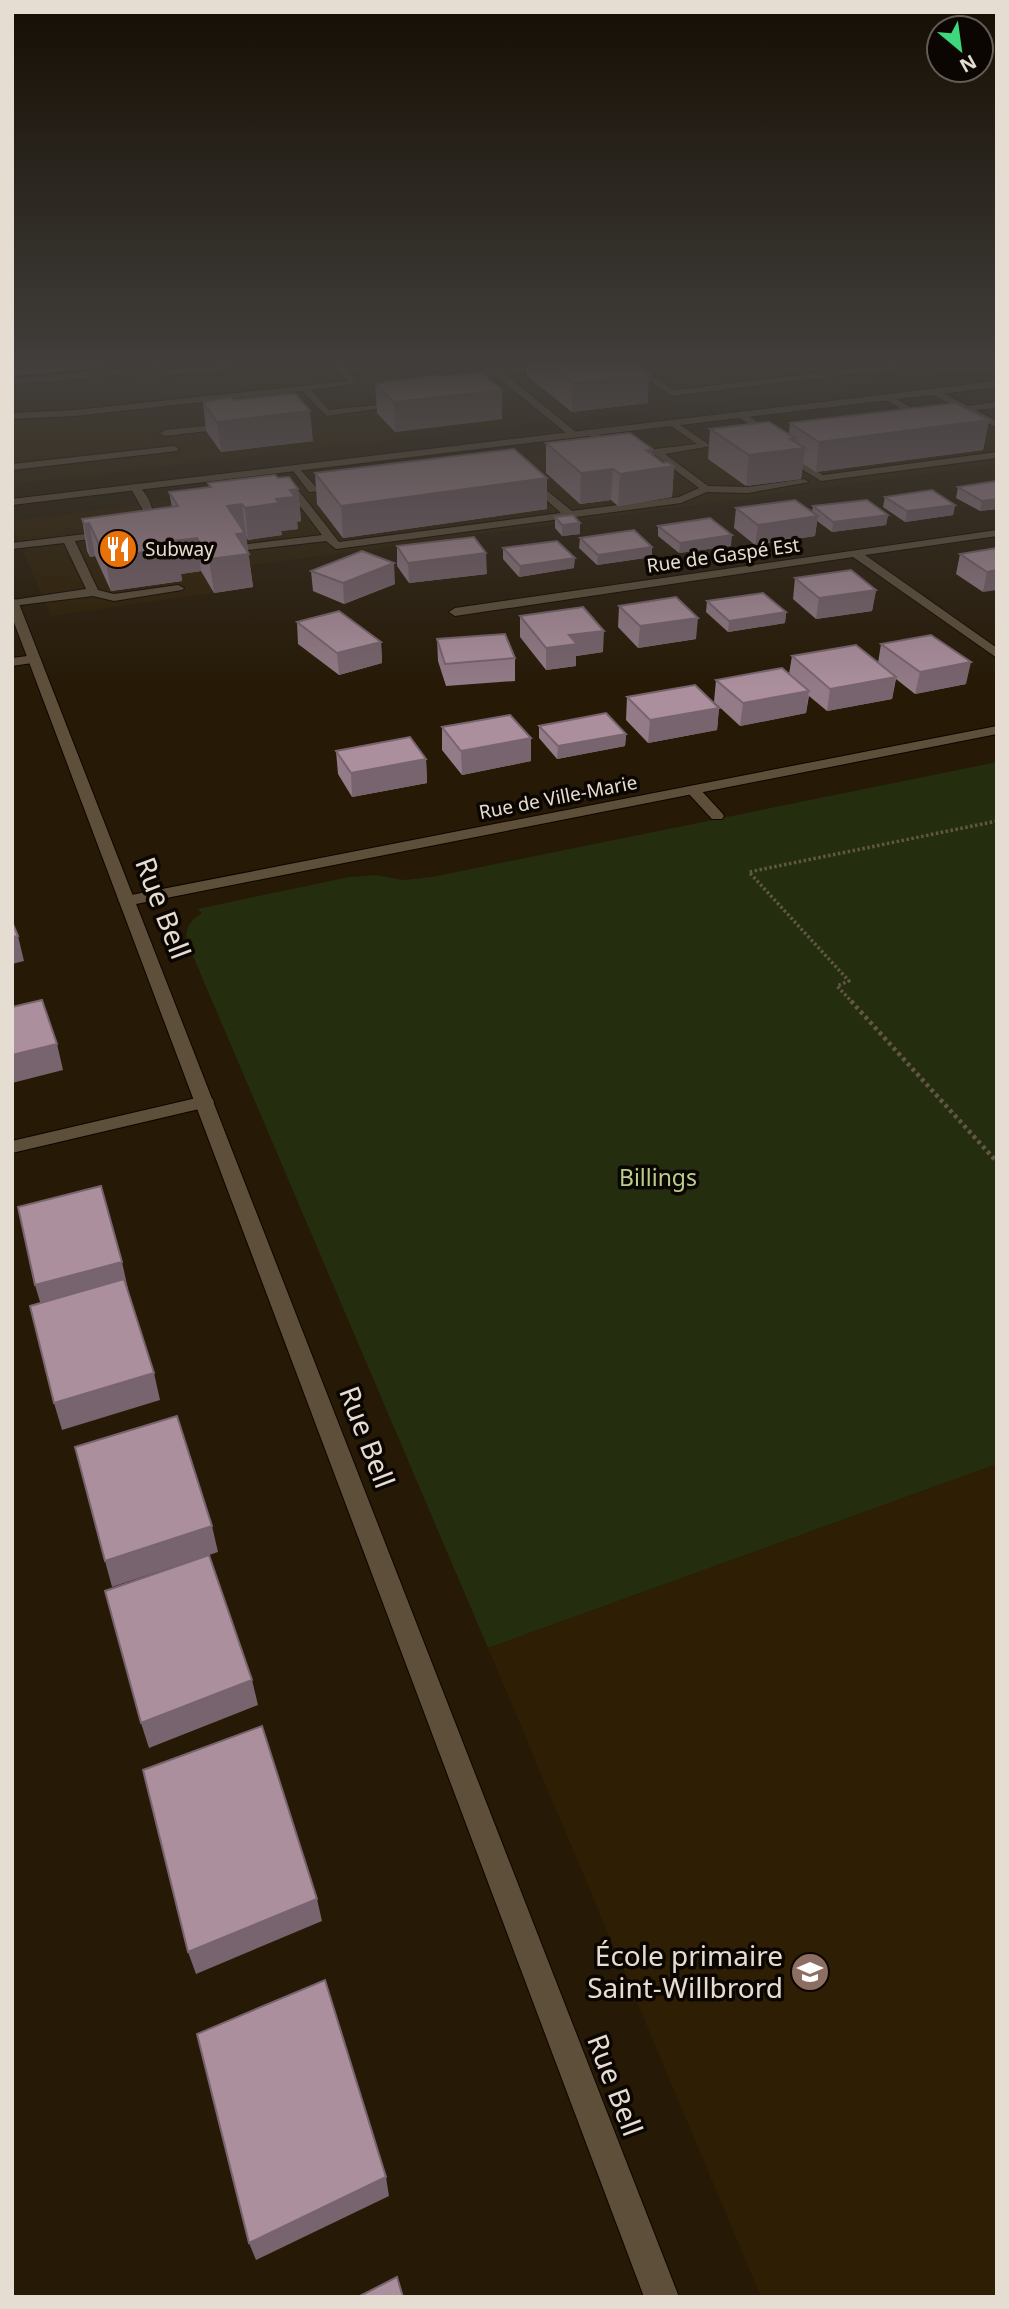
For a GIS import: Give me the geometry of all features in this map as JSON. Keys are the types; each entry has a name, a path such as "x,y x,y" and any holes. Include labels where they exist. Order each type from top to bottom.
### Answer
{"street":[{"path":"12,502 256,473"},
{"path":"300,473 313,490"},
{"path":"684,473 706,489"},
{"path":"813,473 821,478 859,473"},
{"path":"524,474 570,515"},
{"path":"295,492 336,546 681,500 706,489 748,489 804,482"},
{"path":"280,494 349,486"},
{"path":"135,487 149,512 149,528 135,530"},
{"path":"12,547 122,532"},
{"name":"Rue de Gaspé Est","path":"455,612 997,533"},
{"path":"248,547 329,537"},
{"path":"68,539 93,592"},
{"path":"856,554 997,654"},
{"path":"13,602 93,592 114,598 178,588"},
{"name":"Rue Bell","path":"13,602 16,619 35,659 662,2297"},
{"path":"12,662 35,659"},
{"name":"Rue de Ville-Marie","path":"126,901 997,730"},
{"path":"693,790 717,816"},
{"path":"12,1147 205,1102"}],"path":[{"path":"997,821 749,872 849,981 837,986 997,1162"}],"shaded area":[{"path":"12,473 108,473 12,484"},
{"path":"399,473 933,473 240,567 253,587 51,616 12,526 12,521"},
{"name":"École primaire Saint-Willbrord","path":"997,1464 997,2297 761,2297 488,1648"}],"green space":[{"name":"Billings","path":"997,762 997,1464 488,1648 187,942 189,924 202,913 197,909 349,877 376,875 403,880 432,877"}],"building":[{"path":"315,473 541,473 547,478 341,506"},
{"path":"275,475 278,478 289,477 298,489 290,490 295,497 276,499 279,503 245,508 242,504 227,506 245,533 236,534 249,554 209,559 197,538 173,541 177,548 105,557 89,523 84,524 82,519 178,506 169,492 211,487 208,483"},
{"path":"997,481 997,499 982,501 958,487"},
{"path":"932,490 955,505 907,511 885,497"},
{"path":"795,500 818,516 758,525 736,508"},
{"path":"867,500 888,515 833,522 813,506"},
{"path":"573,515 580,523 562,525 555,517"},
{"path":"710,518 732,535 680,543 658,526"},
{"path":"634,530 652,547 598,555 580,538"},
{"path":"474,537 486,553 408,563 397,546"},
{"path":"557,541 575,558 520,566 503,548"},
{"path":"997,548 997,570 987,572 960,554"},
{"path":"362,551 394,563 343,583 311,571"},
{"path":"851,570 876,590 819,598 795,578"},
{"path":"763,593 786,612 729,621 707,601"},
{"path":"676,597 698,618 640,626 619,606"},
{"path":"583,607 604,631 569,635 577,644 546,648 520,616"},
{"path":"339,611 381,642 337,653 297,622"},
{"path":"505,634 515,658 445,664 437,639"},
{"path":"931,635 971,662 920,672 881,644"},
{"path":"856,645 896,677 830,689 792,656"},
{"path":"782,668 809,691 743,703 716,680"},
{"path":"695,685 719,708 650,720 627,697"},
{"path":"606,713 626,734 558,746 539,726"},
{"path":"510,715 531,738 461,751 442,727"},
{"path":"410,737 426,759 351,773 336,751"},
{"path":"12,922 18,936 12,937"},
{"path":"42,1000 57,1044 12,1055 12,1007"},
{"path":"101,1186 122,1262 35,1285 18,1207"},
{"path":"124,1279 154,1373 54,1403 30,1306"},
{"path":"177,1416 212,1526 105,1561 75,1447"},
{"path":"209,1555 252,1680 141,1723 105,1591"},
{"path":"262,1726 317,1899 188,1952 143,1770"},
{"path":"325,1980 386,2177 249,2243 197,2034"},
{"path":"397,2277 403,2297 358,2297"}],"place":[{"name":"Subway","path":"118,549"},
{"name":"École primaire Saint-Willbrord","path":"810,1972"}]}
